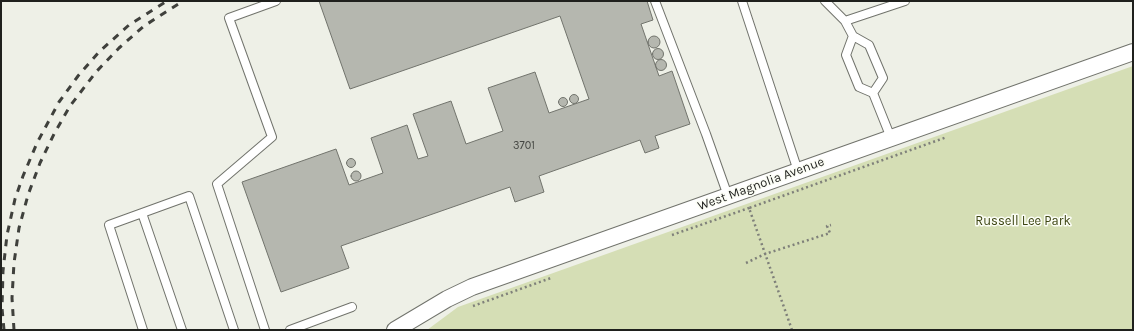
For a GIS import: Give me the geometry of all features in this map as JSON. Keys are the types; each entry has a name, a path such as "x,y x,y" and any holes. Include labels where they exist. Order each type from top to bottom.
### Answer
{"street":[{"name":"West Magnolia Avenue","path":"395,330 447,299 472,287 1133,52"}],"lane":[{"path":"265,330 217,184 272,137 229,18 276,1"},
{"path":"655,1 728,196"},
{"path":"742,1 798,171"},
{"path":"825,1 845,21 853,36 869,45 883,78 873,93"},
{"path":"845,21 905,1"},
{"path":"853,36 846,55 859,87 873,93 891,138"},
{"path":"143,330 109,225 189,196 234,330"},
{"path":"142,213 182,330"},
{"path":"290,330 352,307"}],"path":[{"path":"669,236 952,135"},
{"path":"749,208 792,330"},
{"path":"746,262 765,254 830,233 827,226 831,225"},
{"path":"467,309 554,276"}],"green space":[{"name":"Russell Lee Park","path":"1133,66 1133,330 427,330 458,307"}],"building":[{"path":"319,1 647,1 653,20 641,24 659,76 672,71 690,124 655,136 659,148 645,153 640,140 539,176 544,192 515,202 510,187 341,246 349,268 281,292 242,182 336,149 349,185 383,173 371,138 407,125 418,159 428,156 413,114 451,101 466,144 503,131 488,88 535,72 549,113 589,99 560,16 350,89"},
{"path":"652,36 656,36 660,42 656,48 652,48 648,44 648,40"},
{"path":"656,49 660,49 662,50 662,58 656,59 653,56 653,52"},
{"path":"659,60 663,60 665,61 665,69 659,70 656,67 656,63"},
{"path":"574,94 579,99 574,104 569,99"},
{"path":"563,97 568,102 563,107 558,102"},
{"path":"349,159 353,159 355,163 353,167 349,167 347,165 347,161"},
{"path":"354,171 358,171 361,176 358,181 354,181 351,178 351,174"}],"railway":[{"path":"4,330 2,308 3,271 7,235 15,199 37,143 59,102 78,76 99,52 129,25 167,1"},
{"path":"14,330 12,298 14,263 19,228 28,195 40,163 54,134 70,106 96,72 119,48 144,26 183,1"}]}
